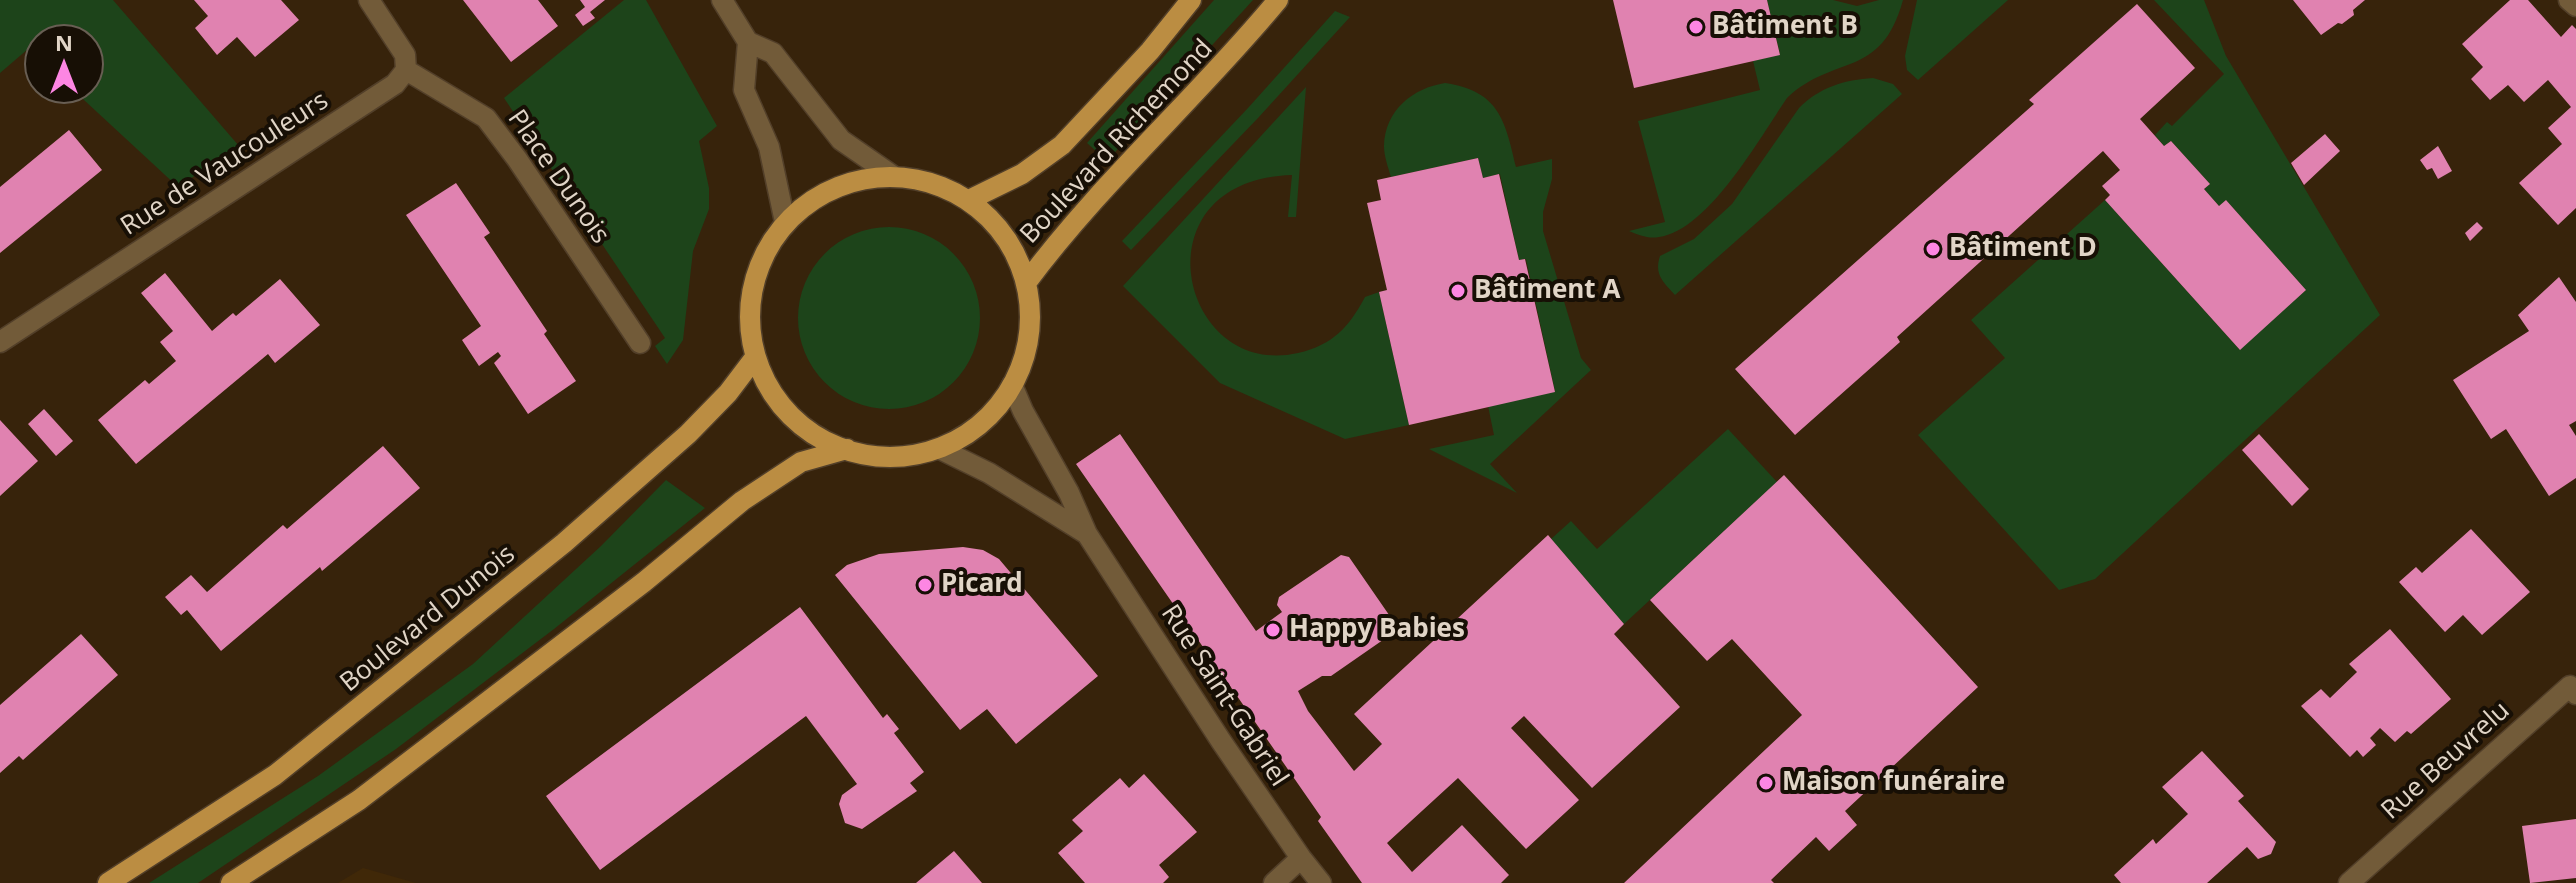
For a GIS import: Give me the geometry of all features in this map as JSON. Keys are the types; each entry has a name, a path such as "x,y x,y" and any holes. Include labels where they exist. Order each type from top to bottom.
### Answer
{"main road":[{"name":"Boulevard Richemond","path":"969,200 1022,174 1062,145 1150,51 1191,0"},
{"name":"Boulevard Richemond","path":"1026,283 1057,241 1235,52 1278,0"},
{"path":"893,176 930,183 969,200 1002,231 1026,283 1026,351 1012,385 998,406 979,425 940,449 894,457 847,449 812,433 783,407 753,360 750,315 753,287 769,245 785,222 810,202 850,183 893,176"},
{"name":"Boulevard Dunois","path":"108,883 275,775 564,543 688,434 728,393 753,360"},
{"path":"231,883 359,800 644,582 742,501 801,462 847,449"}],"street":[{"path":"369,0 405,55 406,70"},
{"path":"722,0 748,42 773,53 841,140 893,176"},
{"path":"2569,0 2576,6"},
{"path":"748,42 744,90 769,147 785,222"},
{"name":"Rue de Vaucouleurs","path":"0,342 395,84 406,70"},
{"name":"Place Dunois","path":"406,70 486,118 517,159 640,343"},
{"name":"Rue Saint-Gabriel","path":"1012,385 1087,534 1221,741 1321,883"},
{"name":"Rue Saint-Gabriel","path":"940,449 989,473 1087,534"},
{"name":"Rue Beuvrelu","path":"2349,883 2570,686 2576,694"},
{"path":"1274,883 1301,858"}],"shaded area":[{"path":"363,868 416,883 338,883"}],"green space":[{"path":"0,0 113,0 239,146 178,187 88,104 104,104 104,24 24,24 24,52 0,73"},
{"path":"624,0 646,0 717,126 699,141 709,188 709,209 693,251 683,340 667,364 655,346 665,338 504,98"},
{"path":"1214,0 1253,0 1107,161 1087,143"},
{"path":"1767,0 1833,0 1857,6 1879,0 1903,0 1894,25 1882,43 1869,54 1805,84 1787,98 1732,180 1696,218 1678,231 1659,237 1629,231 1665,222 1638,121 1760,90 1753,61 1780,54"},
{"path":"1917,0 2008,0 1918,80 1907,70 1905,56"},
{"path":"2154,0 2204,0 2226,56 2380,315 2095,579 2059,590 1918,435 2005,358 1971,320 2105,200 2239,349 2306,290 2226,200 2219,206 2204,189 2210,184 2171,141 2164,146 2155,135 2167,122 2172,126 2224,74"},
{"path":"1335,11 1350,17 1131,250 1122,241"},
{"path":"1873,78 1893,84 1902,94 1675,295 1659,273 1660,256 1694,239 1732,204 1807,101 1833,86"},
{"path":"1445,83 1477,93 1497,110 1508,135 1516,167 1552,159 1552,179 1543,212 1543,231 1581,358 1591,370 1490,464 1517,493 1429,449 1494,435 1488,406 1555,391 1526,259 1519,260 1500,174 1483,178 1478,158 1391,177 1384,146 1389,122 1412,96"},
{"path":"1306,87 1296,217 1288,217 1292,175 1242,185 1210,209 1193,241 1192,276 1203,310 1225,337 1257,353 1298,353 1321,345 1346,326 1365,297 1379,292 1409,425 1345,439 1220,383 1123,286"},
{"path":"889,227 924,234 940,242 953,254 965,267 973,283 980,318 973,353 965,369 953,382 940,394 924,402 889,409 854,402 838,394 825,382 813,369 805,353 798,318 805,283 813,267 825,254 838,242 854,234"},
{"path":"1728,429 1777,482 1624,624 1551,539 1571,521 1597,549"},
{"path":"666,480 705,508 554,629 396,749 198,883 149,883 318,776 473,664 601,546"}],"building":[{"path":"194,0 281,0 299,20 255,57 237,37 217,55 195,28 208,16"},
{"path":"463,0 538,0 558,26 511,62"},
{"path":"580,0 605,0 590,12 595,18 583,26 575,15 585,7"},
{"name":"Bâtiment B","path":"1613,0 1767,0 1780,55 1634,88"},
{"path":"2293,0 2365,0 2353,10 2354,15 2321,35"},
{"path":"2510,0 2528,0 2561,37 2572,25 2576,29 2576,208 2558,225 2519,183 2562,144 2548,128 2571,107 2548,80 2524,102 2508,85 2490,100 2471,79 2483,67 2462,44"},
{"name":"Bâtiment D","path":"2137,4 2195,68 2140,119 2164,146 2171,141 2210,184 2204,189 2219,206 2226,200 2306,290 2240,350 2105,200 2110,195 2102,186 2120,170 2103,151 1897,337 1900,342 1795,435 1735,369 2034,104 2029,100"},
{"path":"69,130 102,170 0,253 0,187"},
{"path":"2325,134 2340,151 2304,185 2291,163"},
{"path":"2438,146 2452,171 2438,179 2432,168 2427,170 2420,160"},
{"name":"Bâtiment A","path":"1478,158 1483,178 1499,174 1519,260 1525,259 1555,392 1409,425 1379,292 1387,290 1367,203 1381,200 1377,180"},
{"path":"456,183 490,233 484,237 547,331 544,334 576,381 528,414 494,363 501,356 498,352 479,366 462,340 481,326 406,215"},
{"path":"2477,222 2483,228 2470,241 2465,233"},
{"path":"165,273 212,331 233,313 236,316 280,279 320,325 275,363 268,354 136,464 98,420 145,380 149,384 176,361 160,342 173,331 141,293"},
{"path":"2559,277 2576,302 2576,421 2569,425 2576,436 2576,478 2549,496 2506,429 2491,439 2453,380 2529,331 2518,315"},
{"path":"44,409 73,441 56,456 28,424"},
{"path":"0,420 38,461 0,496"},
{"path":"1120,434 1256,631 1282,612 1277,605 1279,597 1341,555 1349,557 1396,625 1393,633 1331,676 1322,676 1298,691 1308,711 1354,771 1382,744 1354,714 1548,535 1624,624 1614,634 1680,707 1592,788 1524,716 1511,728 1579,800 1526,849 1458,778 1387,843 1412,872 1462,825 1509,875 1501,883 1362,883 1318,821 1321,817 1076,464"},
{"path":"2259,434 2309,489 2292,506 2242,450"},
{"path":"383,446 420,488 221,651 187,610 181,615 165,597 191,575 207,592 283,525 287,529"},
{"path":"1784,475 1978,687 1845,811 1857,825 1829,851 1816,837 1771,880 1774,883 1624,883 1802,715 1732,639 1707,661 1650,600"},
{"path":"2471,529 2530,592 2482,635 2463,615 2445,632 2399,582 2416,567 2422,573"},
{"path":"963,547 983,550 999,559 1098,676 1016,744 987,709 960,730 835,575 847,565 879,554"},
{"path":"800,607 883,718 887,714 899,729 894,733 924,772 910,783 917,791 862,829 845,823 839,804 842,795 857,784 806,716 600,870 546,796"},
{"path":"2390,629 2451,699 2411,734 2407,731 2395,742 2380,728 2370,738 2376,745 2363,757 2357,750 2350,757 2301,706 2321,689 2330,698 2357,672 2349,664"},
{"path":"81,634 118,675 23,760 19,756 0,773 0,705"},
{"path":"2202,751 2244,796 2238,801 2276,842 2271,854 2258,859 2247,847 2207,883 2121,883 2114,875 2153,839 2156,844 2188,814 2162,787"},
{"path":"1144,774 1197,832 1159,865 1169,877 1163,883 1085,883 1058,853 1083,831 1072,820 1120,778 1129,788"},
{"path":"2576,819 2576,878 2530,883 2522,826"},
{"path":"954,851 982,883 916,883"}],"place":[{"name":"Bâtiment B","path":"1696,27"},
{"name":"Bâtiment D","path":"1933,249"},
{"name":"Bâtiment A","path":"1458,291"},
{"name":"Picard","path":"925,585"},
{"name":"Happy Babies","path":"1273,630"},
{"name":"Maison funéraire","path":"1766,783"}]}
